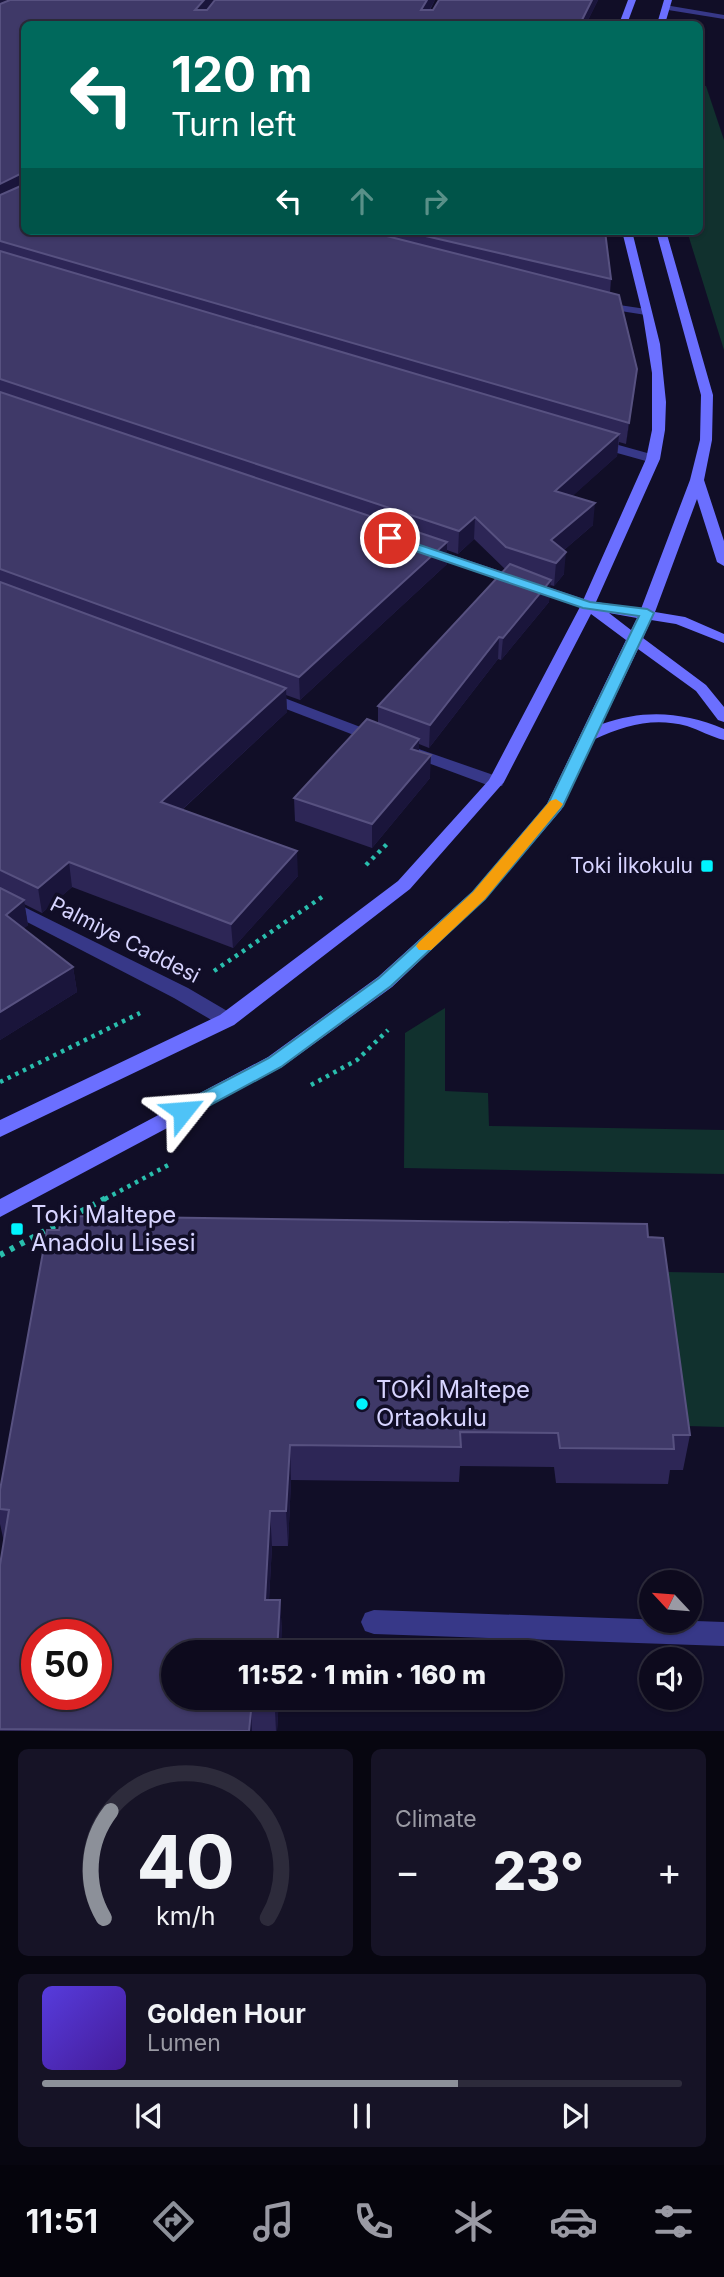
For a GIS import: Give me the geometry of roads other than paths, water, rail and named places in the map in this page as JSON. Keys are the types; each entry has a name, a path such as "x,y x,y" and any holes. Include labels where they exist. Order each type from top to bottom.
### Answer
{"main road":[{"path":"623,21 632,0"},
{"path":"662,21 667,3"},
{"path":"0,1129 227,1020 404,885 496,782 588,606 653,459 662,410 661,379 629,235"},
{"path":"0,1209 275,1062 385,982 479,895 555,806 647,613 697,480 706,440 707,395 662,235"},
{"path":"697,480 724,562"},
{"path":"588,606 680,620 724,639"},
{"path":"588,606 635,641 662,656 701,688 724,718"},
{"path":"589,736 616,721 633,718 671,719 703,725 724,735"}],"street":[{"path":"667,3 724,17"},
{"path":"584,301 625,311 646,312"},
{"path":"586,439 653,459"},
{"path":"412,546 588,606"},
{"path":"256,693 496,782"},
{"name":"Palmiye Caddesi","path":"0,901 181,993 227,1020"},
{"path":"374,1622 724,1634"}],"place":[{"name":"Toki İlkokulu","path":"707,866"},
{"name":"Toki Maltepe Anadolu Lisesi","path":"17,1229"},
{"name":"TOKİ Maltepe Ortaokulu","path":"362,1404"}]}
